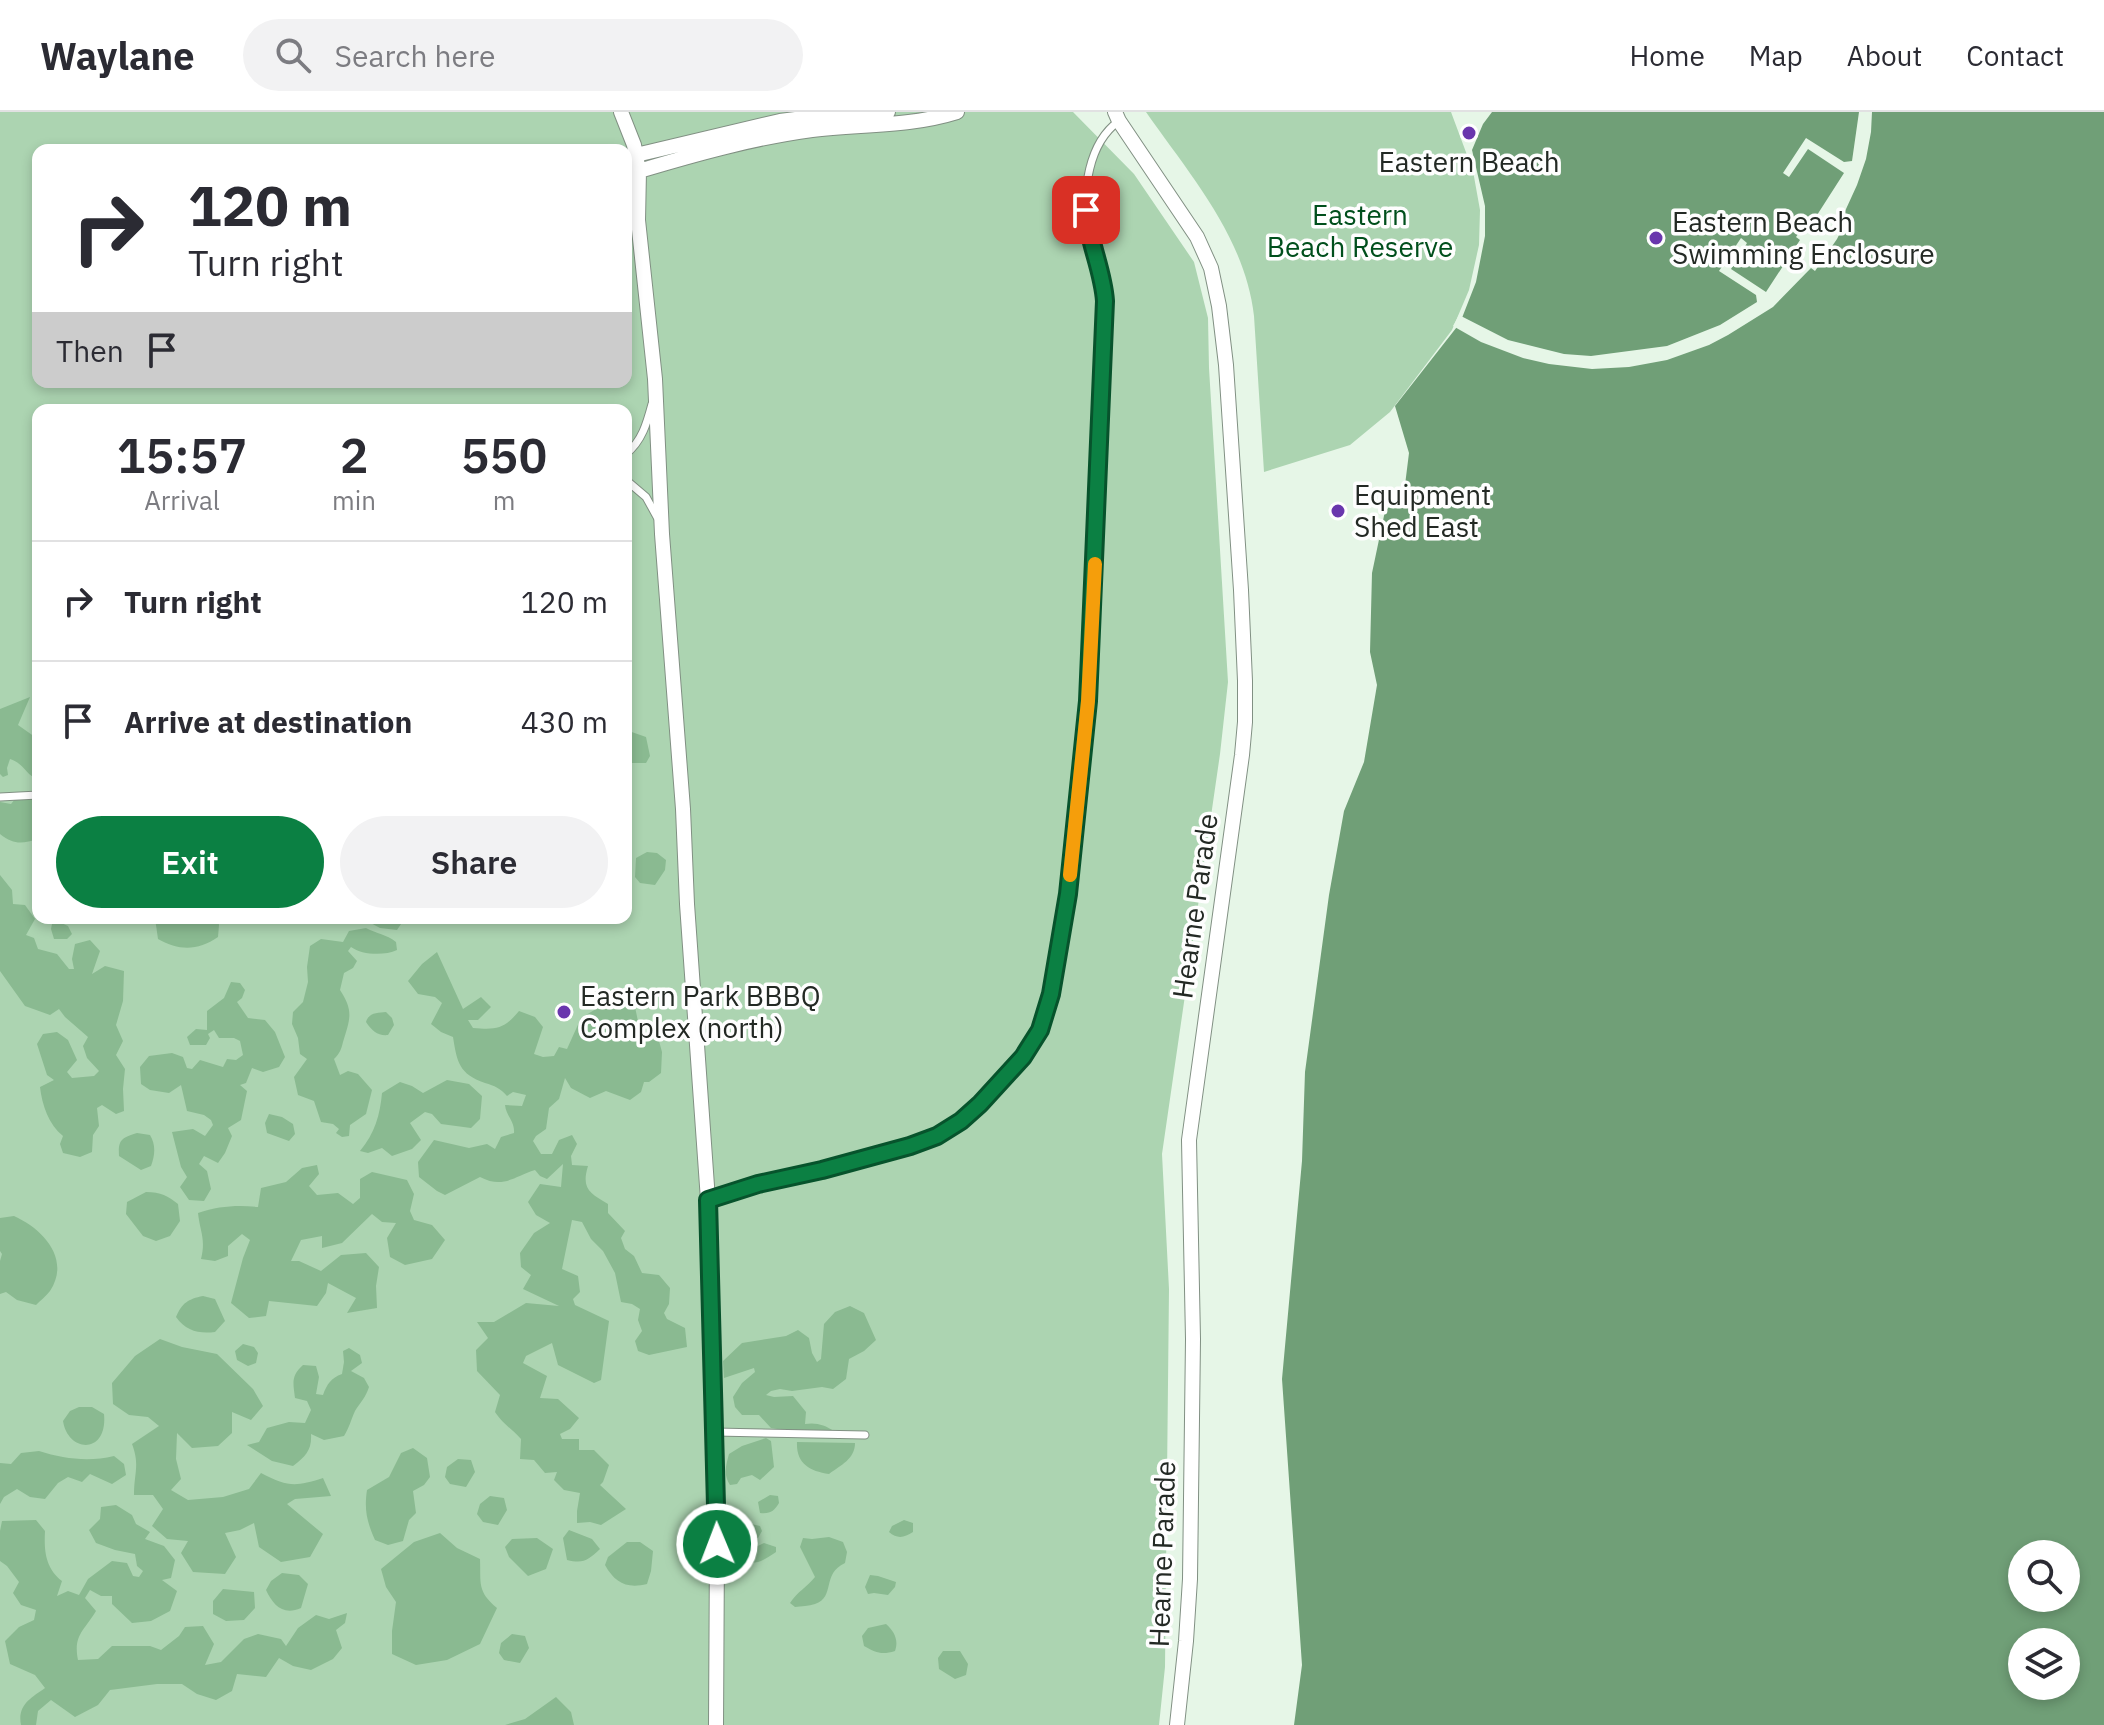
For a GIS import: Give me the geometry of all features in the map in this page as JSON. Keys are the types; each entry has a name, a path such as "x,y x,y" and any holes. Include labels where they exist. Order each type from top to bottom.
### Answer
{"street":[{"path":"621,112 639,171 638,220 655,379 662,534 708,1200 717,1544 716,1725"},
{"path":"636,155 780,121 888,112"},
{"path":"639,171 774,136 836,127 908,123 957,112"},
{"name":"Hearne Parade","path":"1114,115 1197,237 1216,288 1226,365 1244,650 1242,755 1189,1140 1193,1326 1190,1579 1177,1725"}],"lane":[{"path":"708,1200 937,1136 980,1104 1023,1057 1043,1023 1068,894 1089,685 1105,301 1088,230 1086,200 1089,174 1097,148 1114,115"},
{"path":"632,448 645,429 655,379"},
{"path":"632,485 646,497 654,510 662,534"},
{"path":"0,797 32,795"},
{"path":"715,1432 865,1435"}],"green space":[{"path":"0,112 1073,112 1134,174 1194,262 1208,318 1228,682 1162,1154 1169,1289 1165,1667 1159,1725 0,1725"},
{"name":"Eastern Beach Reserve","path":"1146,112 1451,112 1473,171 1480,210 1479,245 1469,290 1452,330 1390,412 1350,445 1264,472 1254,316 1249,287 1240,260 1213,208"}],"shaded area":[{"path":"1492,112 2104,112 2104,1725 1294,1725 1302,1665 1282,1379 1302,1161 1305,1072 1329,895 1344,811 1364,762 1377,685 1370,652 1372,573 1385,511 1404,493 1409,453 1395,406 1460,323 1476,282 1485,236 1485,206 1472,150"},
{"path":"30,697 18,725 32,735 32,776 10,759 8,775 3,777 0,774 0,709"},
{"path":"632,732 646,737 650,756 646,763 632,763"},
{"path":"20,793 32,798 32,841 14,842 0,834 0,802 11,804"},
{"path":"647,852 657,853 666,860 665,870 655,885 640,883 635,877 636,858"},
{"path":"0,875 12,890 13,904 25,905 32,915 32,924 26,935 34,938 38,949 57,954 69,969 74,969 75,944 90,940 100,951 92,974 105,966 124,971 123,1001 116,1025 123,1041 116,1055 125,1069 124,1111 116,1114 102,1105 97,1108 99,1126 93,1135 92,1152 80,1157 63,1153 60,1144 63,1136 44,1108 40,1087 54,1080 47,1075 37,1044 43,1034 57,1032 68,1040 77,1060 67,1072 72,1078 94,1076 99,1071 87,1058 83,1046 88,1037 59,1009 50,1015 25,1006 0,971"},
{"path":"52,924 64,924 72,934 67,939 54,939"},
{"path":"156,924 219,925 218,937 196,947 173,946 158,939"},
{"path":"373,924 401,924 397,930"},
{"path":"366,928 392,939 396,942 397,950 373,954 351,947 348,951 357,961 353,968 344,973 340,990 349,1015 341,1049 334,1059 340,1075 348,1071 358,1074 372,1090 366,1114 350,1125 349,1136 342,1137 336,1133 339,1129 333,1124 321,1122 314,1101 298,1095 294,1077 307,1059 300,1054 292,1024 293,1012 303,1002 308,982 310,946 321,939 343,942 349,931"},
{"path":"437,952 463,1009 481,997 491,1007 478,1020 468,1020 473,1028 499,1027 519,1011 535,1017 543,1027 534,1054 554,1056 559,1047 567,1049 581,1018 606,1003 635,1007 645,1038 659,1041 661,1073 644,1082 641,1092 630,1100 606,1091 590,1098 571,1088 565,1078 559,1099 549,1108 546,1129 533,1141 541,1154 552,1154 559,1140 572,1135 577,1144 571,1156 572,1165 588,1166 586,1180 589,1190 608,1204 608,1213 625,1231 621,1238 625,1249 634,1256 642,1273 659,1275 670,1288 669,1304 664,1313 667,1319 685,1328 687,1347 649,1355 638,1351 635,1341 642,1331 638,1320 640,1309 621,1302 615,1273 603,1251 591,1239 582,1222 572,1220 562,1269 578,1276 580,1292 573,1299 575,1305 609,1321 601,1380 594,1383 558,1365 552,1343 526,1356 523,1363 547,1376 540,1398 558,1399 579,1418 570,1429 560,1434 562,1439 579,1439 579,1450 594,1450 609,1465 600,1485 626,1509 601,1525 577,1523 580,1493 564,1490 554,1480 557,1472 545,1473 534,1460 520,1459 521,1439 495,1412 500,1395 477,1371 476,1350 488,1338 477,1322 494,1322 526,1303 559,1306 523,1289 531,1275 521,1267 520,1253 534,1233 550,1223 536,1215 528,1202 540,1184 561,1187 563,1164 547,1179 535,1170 502,1182 480,1177 445,1195 419,1177 418,1162 434,1140 469,1148 487,1144 495,1149 501,1137 514,1133 505,1105 522,1106 526,1095 513,1092 507,1096 470,1076 458,1060 453,1037 431,1024 442,1003 435,997 418,994 408,981"},
{"path":"231,982 240,983 245,990 237,1002 248,1018 265,1020 275,1032 285,1057 279,1067 263,1072 252,1068 246,1083 240,1085 247,1091 241,1120 228,1128 232,1136 225,1153 218,1163 204,1156 199,1164 207,1171 211,1189 204,1201 189,1200 180,1187 187,1177 181,1167 172,1132 193,1129 205,1136 213,1125 204,1115 187,1111 181,1085 169,1093 150,1090 141,1084 140,1067 149,1056 172,1053 183,1057 187,1068 192,1069 200,1060 223,1067 227,1059 236,1060 243,1055 240,1041 219,1038 214,1030 208,1034 210,1038 206,1045 190,1045 187,1037 196,1029 207,1030 207,1011 224,998"},
{"path":"386,1012 394,1025 388,1035 381,1035 366,1022 372,1015"},
{"path":"447,1080 469,1084 482,1096 480,1119 471,1128 441,1124 432,1114 425,1112 410,1123 421,1140 412,1149 392,1156 382,1148 368,1153 360,1151 376,1124 382,1093 400,1082 423,1093"},
{"path":"269,1114 293,1124 295,1134 289,1141 267,1133 265,1123"},
{"path":"137,1133 150,1135 154,1146 151,1166 141,1170 119,1156 122,1140"},
{"path":"317,1165 319,1174 309,1186 317,1195 338,1193 353,1204 360,1198 360,1179 372,1172 407,1180 414,1194 410,1211 414,1220 432,1225 445,1240 432,1259 405,1265 390,1257 387,1238 396,1223 382,1222 372,1214 342,1243 322,1248 322,1236 301,1240 291,1261 299,1261 321,1271 341,1255 366,1253 379,1267 377,1308 347,1313 356,1298 328,1283 326,1293 317,1306 269,1301 266,1316 249,1318 231,1303 250,1240 242,1234 228,1246 228,1256 215,1261 201,1259 203,1241 198,1213 228,1207 258,1207 261,1188 286,1182 302,1168"},
{"path":"146,1192 164,1195 178,1204 180,1221 170,1236 156,1241 143,1236 126,1214 127,1202"},
{"path":"14,1216 44,1237 55,1257 56,1279 50,1291 36,1305 17,1300 6,1292 0,1294 0,1218"},
{"path":"203,1296 215,1299 225,1321 215,1332 193,1330 176,1317 186,1302"},
{"path":"850,1306 864,1313 876,1340 849,1359 846,1379 833,1389 780,1389 766,1395 793,1396 806,1412 805,1424 820,1424 834,1431 771,1428 759,1415 742,1415 735,1407 733,1397 742,1383 755,1372 754,1368 724,1378 723,1361 742,1343 786,1336 798,1330 809,1338 817,1362 821,1359 824,1324 835,1312"},
{"path":"160,1339 217,1354 253,1389 263,1406 251,1420 232,1412 232,1433 218,1446 192,1448 177,1433 176,1459 181,1479 171,1490 188,1500 223,1497 249,1489 261,1473 292,1484 323,1478 331,1496 295,1499 287,1504 323,1534 310,1557 281,1562 259,1547 254,1523 225,1533 236,1557 225,1574 193,1572 181,1553 188,1541 167,1539 152,1526 163,1509 153,1495 134,1495 136,1464 132,1444 159,1426 148,1417 129,1415 113,1404 112,1383 135,1356"},
{"path":"243,1344 254,1347 258,1353 256,1363 248,1366 237,1360 235,1351"},
{"path":"349,1348 360,1355 362,1363 351,1371 364,1378 369,1387 344,1436 324,1440 311,1434 307,1452 293,1466 272,1461 247,1445 259,1442 267,1428 289,1422 305,1423 311,1410 307,1401 295,1398 293,1383 296,1373 303,1365 316,1366 319,1377 316,1394 323,1395 330,1382 342,1374 343,1351"},
{"path":"92,1407 104,1414 104,1427 94,1443 79,1444 66,1432 63,1421 70,1411"},
{"path":"766,1438 771,1441 774,1467 760,1480 752,1475 730,1485 726,1474 729,1454"},
{"path":"797,1442 855,1443 850,1457 829,1474 815,1471 801,1461"},
{"path":"413,1448 427,1458 430,1477 413,1491 416,1513 409,1520 403,1541 388,1545 375,1540 372,1534 366,1510 367,1490 389,1477 401,1453"},
{"path":"39,1451 76,1459 114,1456 124,1464 126,1475 112,1484 90,1474 82,1482 68,1477 58,1483 45,1499 30,1497 17,1489 4,1497 0,1504 0,1463 11,1464 21,1453"},
{"path":"458,1459 471,1460 475,1472 466,1487 450,1484 445,1477 447,1467"},
{"path":"770,1495 778,1496 779,1503 772,1511 760,1513 758,1502"},
{"path":"490,1496 504,1498 507,1510 498,1525 483,1522 477,1514 480,1504"},
{"path":"116,1505 132,1515 136,1524 150,1532 145,1539 164,1546 175,1560 171,1578 162,1580 177,1591 170,1611 151,1621 132,1623 112,1604 112,1596 101,1596 90,1590 85,1598 96,1611 78,1639 78,1660 98,1659 112,1646 150,1646 161,1650 185,1627 203,1626 214,1644 205,1665 221,1662 244,1639 258,1634 281,1639 286,1646 298,1628 316,1615 329,1619 347,1613 345,1623 336,1630 342,1648 333,1659 311,1670 293,1666 279,1658 266,1677 237,1674 232,1691 216,1700 197,1694 182,1684 110,1690 98,1705 75,1717 51,1700 38,1711 36,1725 21,1725 23,1707 45,1688 35,1675 10,1664 5,1641 19,1627 34,1620 36,1610 21,1605 13,1593 19,1582 0,1561 2,1521 36,1520 45,1531 45,1552 49,1564 62,1581 57,1596 68,1591 79,1595 88,1579 112,1561 127,1563 133,1576 139,1577 143,1571 137,1566 135,1554 96,1543 89,1530 100,1519 101,1507"},
{"path":"736,1510 744,1515 747,1523 760,1526 762,1531 758,1538 730,1529 728,1516"},
{"path":"904,1520 913,1523 913,1532 901,1537 889,1532 892,1526"},
{"path":"569,1530 592,1539 600,1549 585,1560 567,1560 563,1538"},
{"path":"440,1533 457,1548 480,1559 483,1592 497,1608 480,1644 447,1660 416,1665 392,1654 396,1602 386,1587 381,1569 414,1542"},
{"path":"697,1535 704,1538 707,1545 704,1552 697,1555 690,1552 687,1545 690,1538"},
{"path":"829,1537 843,1542 847,1552 845,1563 833,1573 821,1601 795,1607 790,1603 815,1577 800,1547 803,1538"},
{"path":"537,1538 553,1549 546,1569 528,1576 509,1557 505,1547 512,1539"},
{"path":"627,1542 640,1542 653,1551 647,1584 633,1586 622,1583 605,1565 608,1557"},
{"path":"764,1543 776,1547 776,1552 764,1560 742,1561 741,1554"},
{"path":"282,1573 299,1575 308,1584 301,1608 284,1610 275,1604 266,1590 271,1581"},
{"path":"870,1575 896,1582 895,1587 888,1595 868,1594 865,1587"},
{"path":"223,1589 254,1592 255,1608 244,1620 226,1621 213,1614 213,1601"},
{"path":"886,1624 895,1636 895,1651 879,1653 864,1646 862,1636 868,1628"},
{"path":"512,1634 525,1636 529,1648 520,1663 504,1660 499,1653 501,1643"},
{"path":"943,1651 960,1651 968,1664 966,1675 955,1679 939,1669 938,1658"},
{"path":"556,1697 571,1712 574,1725 505,1725 525,1719"}],"pier":[{"path":"1859,112 1872,112 1871,132 1866,159 1841,220 1845,223 1837,239 1815,271 1811,268 1773,307 1728,335 1667,360 1629,367 1592,369 1523,358 1481,342 1453,326 1459,315 1508,340 1564,354 1591,356 1667,346 1720,325 1757,302 1756,295 1719,271 1741,238 1747,243 1731,269 1766,292 1800,240 1796,237 1805,224 1810,226 1844,173 1808,149 1789,177 1783,173 1806,138 1844,162 1852,161"}],"slow traffic":[{"path":"1070,875 1088,701 1095,564"}],"place":[{"name":"Eastern Beach","path":"1469,133"},
{"name":"Eastern Beach Swimming Enclosure","path":"1656,238"},
{"name":"Equipment Shed East","path":"1338,511"},
{"name":"Eastern Park BBBQ Complex (north)","path":"564,1012"}],"route":[{"path":"717,1544 708,1200 937,1136 980,1104 1017,1064 1029,1049 1045,1016 1068,894 1092,643 1105,301 1086,210"}]}
